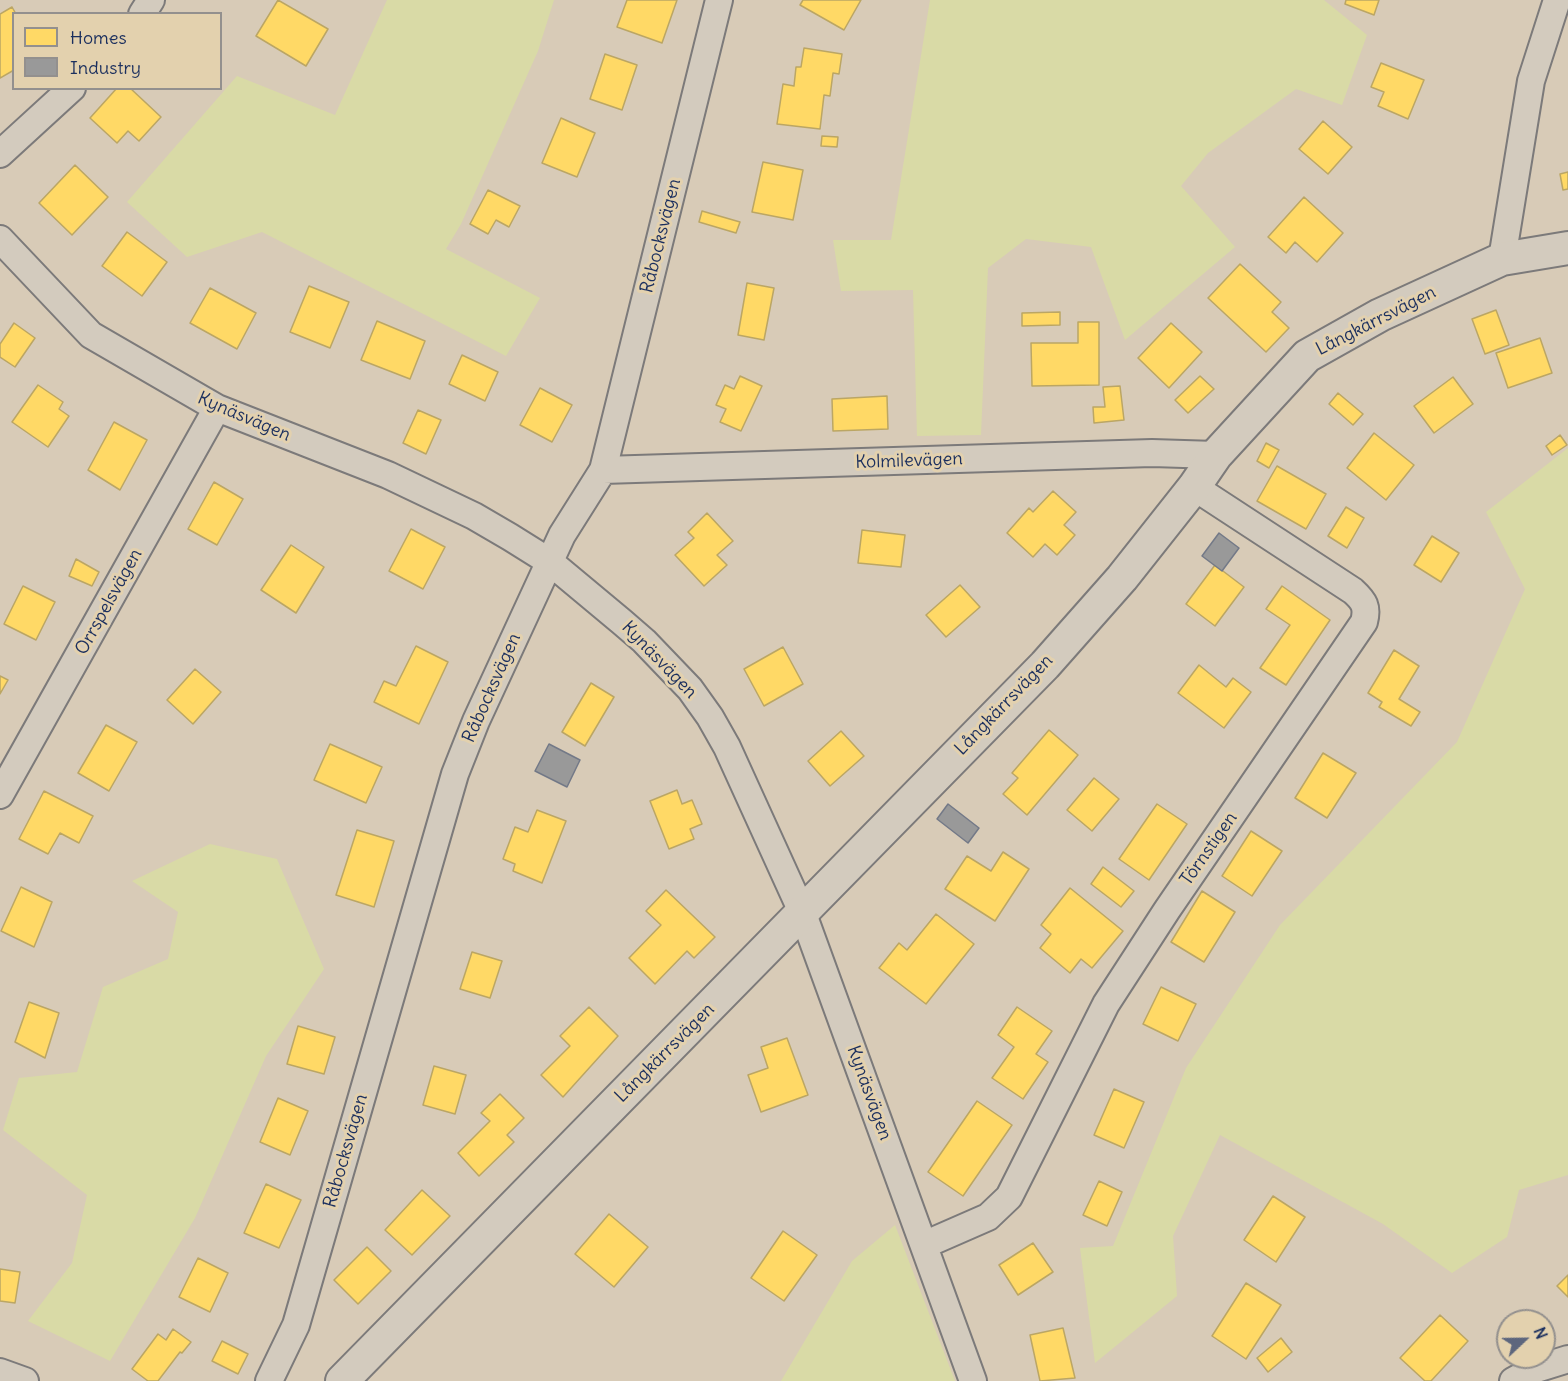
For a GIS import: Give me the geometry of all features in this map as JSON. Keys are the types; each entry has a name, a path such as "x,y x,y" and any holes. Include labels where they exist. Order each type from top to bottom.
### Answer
{"street":[{"name":"Råbocksvägen","path":"269,1381 296,1325 455,774 476,721 562,535 603,470 719,0"},
{"path":"1502,259 1531,81 1557,0"},
{"path":"0,154 70,90"},
{"name":"Kynäsvägen","path":"0,239 92,335 216,408 388,475 474,516 550,562 644,641 690,689 710,717 727,747 803,914 973,1381"},
{"name":"Långkärrsvägen","path":"342,1381 1045,665 1122,578 1194,487 1216,455 1307,356 1380,315 1502,259 1568,248"},
{"name":"Orrspelsvägen","path":"0,795 216,408"},
{"name":"Kolmilevägen","path":"603,470 1152,453 1216,455"},
{"name":"Törnstigen","path":"924,1245 988,1217 1010,1197 1106,1004 1167,909 1364,622 1367,612 1364,601 1353,591 1194,487"},
{"path":"1513,1381 1533,1370 1568,1359"},
{"path":"0,1372 25,1381"}],"green space":[{"path":"387,0 554,0 538,51 461,224 446,249 540,298 506,356 262,232 187,257 127,202 237,76 335,115"},
{"path":"930,0 1324,0 1367,35 1342,105 1296,89 1208,153 1181,186 1235,247 1125,340 1091,247 1026,239 988,268 981,435 917,436 913,290 841,291 833,240 891,240"},
{"path":"1568,448 1568,1175 1519,1190 1507,1237 1452,1273 1383,1224 1220,1135 1173,1236 1177,1296 1095,1363 1080,1248 1113,1246 1186,1068 1280,925 1457,742 1525,589 1486,512"},
{"path":"210,844 277,859 324,969 266,1056 195,1218 110,1361 28,1321 72,1263 87,1195 3,1130 19,1078 77,1072 103,987 168,959 178,912 132,881"},
{"path":"895,1225 955,1381 781,1381 852,1261"}],"building: Homes":[{"path":"278,0 328,29 306,66 256,36"},
{"path":"627,0 677,0 662,43 617,27"},
{"path":"803,0 861,0 844,30 800,5"},
{"path":"1346,0 1379,0 1374,15 1345,4"},
{"path":"12,7 15,12 12,12 12,71 0,78 0,14"},
{"path":"804,48 842,54 839,74 833,73 830,96 824,95 820,129 777,124 783,84 794,86 796,67 801,67"},
{"path":"605,54 637,65 622,110 590,99"},
{"path":"1381,63 1424,80 1408,119 1378,106 1384,92 1371,87"},
{"path":"115,90 132,90 161,117 139,141 128,131 117,143 90,118"},
{"path":"561,118 595,133 577,177 542,163"},
{"path":"1323,121 1352,147 1328,174 1299,149"},
{"path":"822,136 838,137 837,147 821,146"},
{"path":"763,162 803,170 793,220 752,212"},
{"path":"75,165 108,197 72,235 39,203"},
{"path":"1568,172 1568,189 1563,190 1560,174"},
{"path":"488,190 520,206 509,227 496,220 488,234 470,224"},
{"path":"1304,197 1343,233 1317,262 1295,242 1286,253 1268,237"},
{"path":"702,211 740,222 736,233 699,222"},
{"path":"127,232 167,262 142,296 102,266"},
{"path":"1240,264 1281,302 1272,312 1289,328 1266,352 1208,298"},
{"path":"747,283 774,288 764,340 738,335"},
{"path":"309,286 349,302 330,348 290,332"},
{"path":"210,288 256,313 237,349 190,323"},
{"path":"1496,310 1509,345 1485,354 1472,319"},
{"path":"1060,312 1060,325 1022,326 1022,313"},
{"path":"377,321 425,341 410,379 361,360"},
{"path":"1078,322 1099,322 1099,385 1032,386 1031,343 1078,343"},
{"path":"14,323 35,338 15,367 0,357 0,344"},
{"path":"1171,323 1202,352 1169,388 1138,358"},
{"path":"1540,338 1552,373 1508,388 1496,353"},
{"path":"462,355 498,372 485,401 449,384"},
{"path":"740,376 762,386 741,431 720,422 726,409 716,405 725,385 734,389"},
{"path":"1200,376 1214,389 1188,413 1175,400"},
{"path":"1453,377 1473,404 1434,433 1414,406"},
{"path":"38,385 63,402 59,409 69,416 48,447 12,422"},
{"path":"1120,386 1124,420 1094,423 1093,407 1105,407 1103,387"},
{"path":"540,388 572,405 552,442 520,425"},
{"path":"1338,393 1363,414 1353,425 1329,404"},
{"path":"887,396 888,429 833,431 832,399"},
{"path":"418,410 441,420 426,454 403,443"},
{"path":"114,422 147,440 120,490 88,470"},
{"path":"1374,433 1414,465 1386,500 1347,468"},
{"path":"1560,435 1567,445 1552,455 1546,446"},
{"path":"1266,443 1279,450 1269,468 1257,461"},
{"path":"1277,466 1326,494 1306,529 1257,501"},
{"path":"214,482 243,499 217,545 188,529"},
{"path":"1053,491 1076,512 1064,525 1075,535 1057,555 1045,544 1033,557 1007,533 1029,508 1033,512"},
{"path":"1346,507 1364,518 1347,548 1328,536"},
{"path":"707,513 733,541 717,555 727,565 704,586 675,555 694,538 688,532"},
{"path":"411,529 445,547 423,589 389,571"},
{"path":"862,530 905,535 901,567 858,563"},
{"path":"1432,536 1459,553 1441,582 1414,565"},
{"path":"291,545 324,567 296,613 261,590"},
{"path":"76,559 99,572 92,586 69,576"},
{"path":"1215,565 1244,587 1215,626 1186,604"},
{"path":"960,585 980,607 946,637 926,615"},
{"path":"23,586 55,602 36,640 4,624"},
{"path":"1282,586 1330,620 1286,685 1260,668 1290,625 1266,609"},
{"path":"416,646 448,662 419,724 374,702 384,681 396,686"},
{"path":"783,647 803,684 764,706 744,669"},
{"path":"1394,650 1419,666 1399,699 1420,712 1411,726 1379,707 1382,702 1368,693"},
{"path":"1199,665 1226,687 1233,678 1251,692 1224,728 1178,693"},
{"path":"195,669 221,692 193,724 167,700"},
{"path":"0,676 8,680 0,694"},
{"path":"591,683 614,697 585,746 562,732"},
{"path":"106,725 137,742 109,791 78,773"},
{"path":"1049,730 1078,755 1027,815 1003,794 1018,778 1012,773"},
{"path":"841,731 864,756 830,786 808,761"},
{"path":"330,744 382,767 366,803 314,780"},
{"path":"1323,753 1356,773 1327,818 1295,798"},
{"path":"1094,778 1119,799 1092,831 1067,810"},
{"path":"677,790 682,804 692,800 702,824 690,829 694,839 669,849 650,801"},
{"path":"44,791 93,816 79,843 60,833 48,854 19,839"},
{"path":"1157,804 1187,824 1149,880 1119,859"},
{"path":"537,810 566,821 542,883 513,871 515,864 503,859 515,827 528,832"},
{"path":"357,830 394,841 374,907 336,895"},
{"path":"1251,831 1282,851 1252,896 1222,876"},
{"path":"1003,852 1029,869 995,921 945,889 967,856 991,871"},
{"path":"1103,867 1134,891 1121,907 1091,884"},
{"path":"21,887 52,902 34,947 1,931"},
{"path":"1070,888 1123,931 1092,968 1081,959 1070,973 1040,948 1051,934 1041,925"},
{"path":"666,890 715,937 694,958 687,951 655,984 629,958 661,925 646,911"},
{"path":"1202,891 1235,912 1204,962 1171,942"},
{"path":"936,914 974,944 926,1004 879,968 899,943 907,950"},
{"path":"472,952 502,961 490,998 460,989"},
{"path":"1161,987 1196,1004 1178,1041 1143,1024"},
{"path":"29,1002 59,1013 45,1058 15,1042"},
{"path":"589,1007 618,1036 563,1097 541,1075 570,1046 560,1036"},
{"path":"1017,1007 1052,1031 1036,1054 1048,1062 1023,1099 992,1078 1014,1047 998,1035"},
{"path":"298,1026 335,1037 324,1074 287,1064"},
{"path":"787,1038 808,1095 761,1112 748,1075 768,1068 761,1047"},
{"path":"434,1066 466,1075 455,1114 423,1105"},
{"path":"1114,1089 1144,1102 1124,1148 1094,1135"},
{"path":"500,1094 524,1118 507,1135 514,1142 479,1176 458,1153 490,1121 481,1113"},
{"path":"278,1098 308,1111 290,1155 260,1142"},
{"path":"977,1101 1012,1125 963,1196 928,1172"},
{"path":"1099,1181 1122,1192 1107,1226 1083,1215"},
{"path":"266,1184 301,1200 279,1248 244,1233"},
{"path":"422,1190 450,1216 412,1255 385,1230"},
{"path":"1273,1196 1305,1217 1276,1262 1244,1240"},
{"path":"609,1214 648,1247 614,1287 575,1254"},
{"path":"783,1231 817,1255 784,1301 751,1278"},
{"path":"1033,1243 1053,1272 1018,1295 999,1265"},
{"path":"367,1247 391,1271 358,1304 334,1280"},
{"path":"198,1258 228,1273 210,1312 179,1297"},
{"path":"0,1269 20,1272 15,1303 0,1301"},
{"path":"1568,1275 1568,1297 1557,1286"},
{"path":"1246,1283 1281,1305 1246,1359 1212,1336"},
{"path":"1440,1315 1468,1341 1431,1381 1425,1381 1400,1358"},
{"path":"1063,1328 1075,1378 1040,1381 1030,1335"},
{"path":"173,1329 191,1342 182,1353 180,1352 158,1381 148,1381 132,1369 158,1334 166,1340"},
{"path":"1281,1338 1292,1352 1268,1372 1257,1358"},
{"path":"222,1341 248,1354 238,1374 212,1361"}],"building: Industry":[{"path":"1219,533 1239,548 1222,571 1202,556"},
{"path":"549,744 580,760 567,787 535,771"},
{"path":"948,804 979,828 968,843 937,819"}]}
